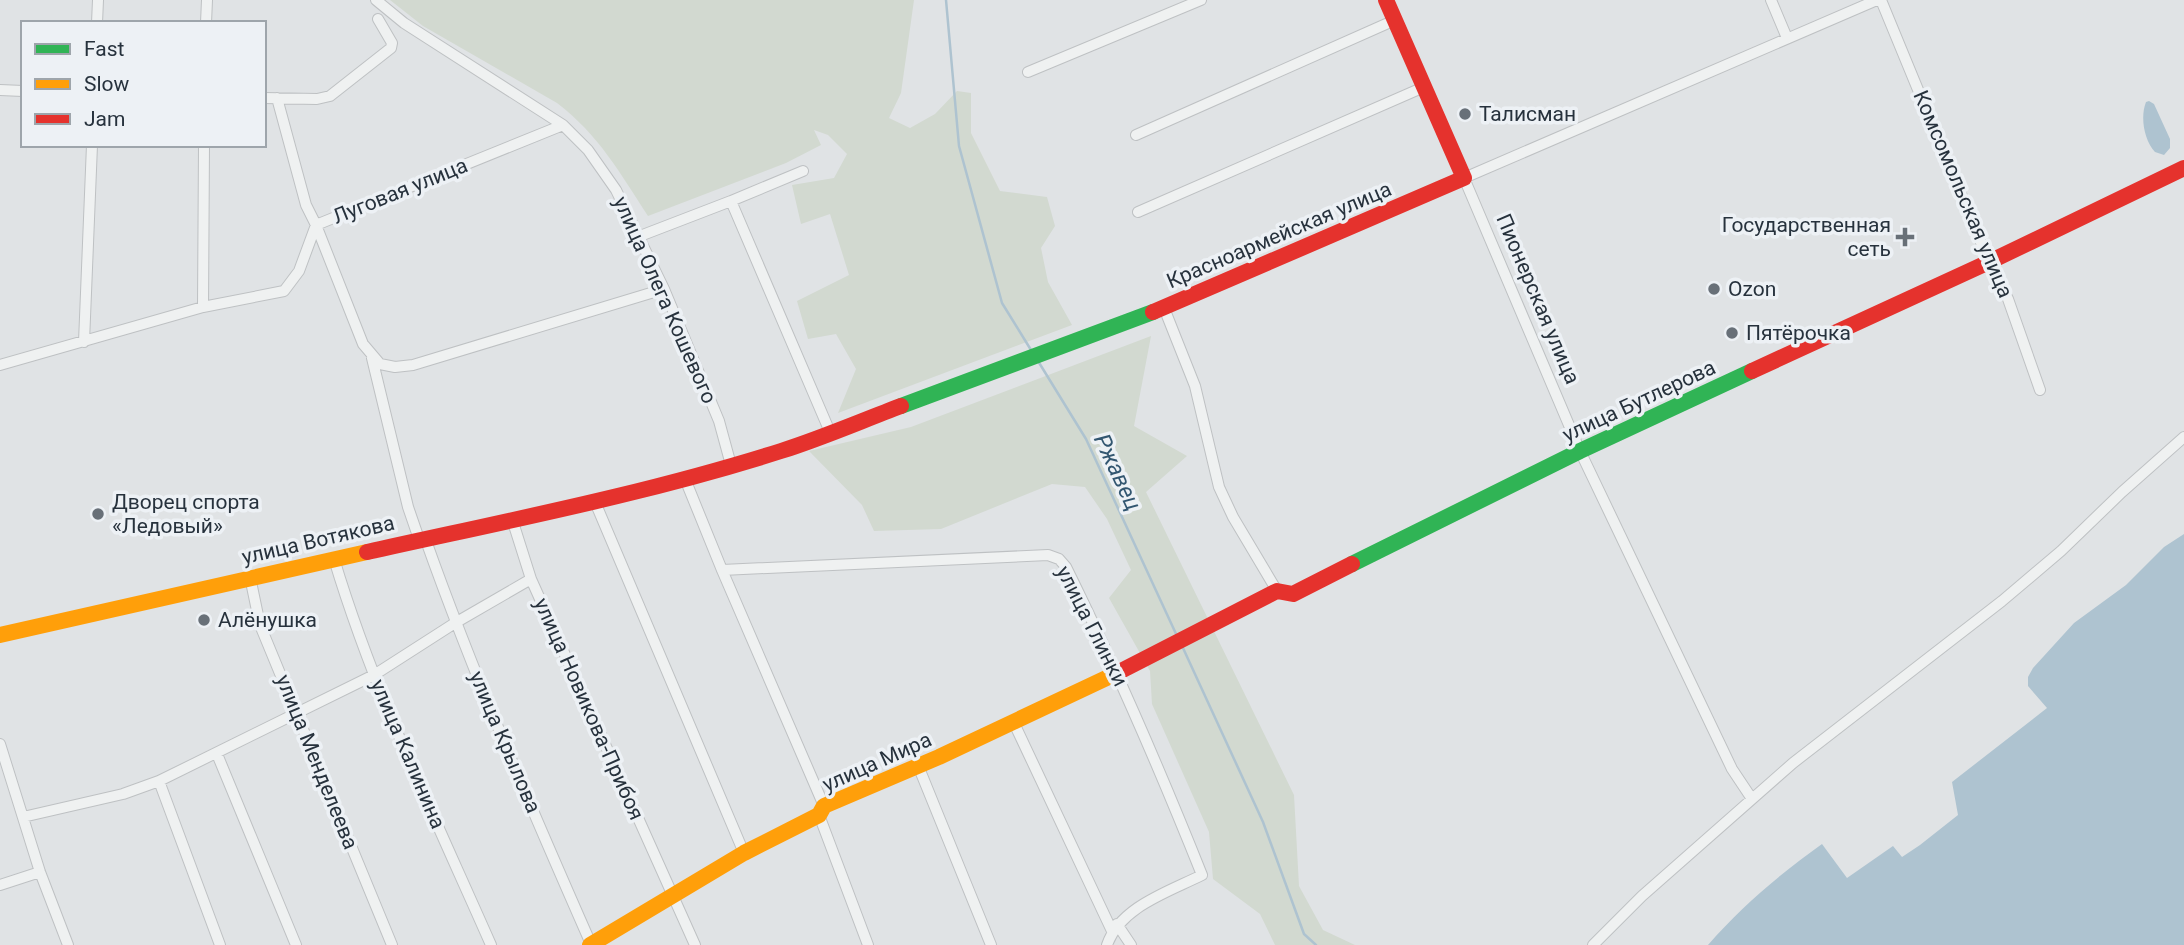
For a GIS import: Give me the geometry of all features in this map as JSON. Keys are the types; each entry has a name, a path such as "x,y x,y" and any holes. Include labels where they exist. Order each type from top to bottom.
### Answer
{"street":[{"path":"97,21 98,0"},
{"path":"206,21 207,0"},
{"name":"улица Олега Кошевого","path":"376,0 404,23 563,125 588,150 616,190 640,236 719,421 731,465"},
{"path":"1028,72 1200,0"},
{"name":"Пионерская улица","path":"1386,0 1580,451 1732,769 1752,799"},
{"path":"1771,0 1787,38"},
{"name":"Красноармейская улица","path":"685,479 830,432 1164,308 1879,0"},
{"name":"Комсомольская улица","path":"1879,0 1989,262 2008,299 2040,390"},
{"path":"266,98 317,99 330,96 391,48 392,43 378,19"},
{"path":"1136,135 1395,20"},
{"path":"1138,212 1424,87"},
{"path":"0,90 21,91"},
{"name":"Луговая улица","path":"277,98 306,205 316,225 563,125"},
{"path":"84,342 92,147"},
{"path":"203,307 204,147"},
{"name":"улица Бутлерова","path":"1117,673 1276,591 1293,594 1580,451 2184,169"},
{"path":"640,236 803,171"},
{"path":"731,201 830,432"},
{"path":"0,365 203,307 284,291 299,271 316,225"},
{"name":"улица Крылова","path":"316,225 363,344 376,361 408,507 590,945"},
{"path":"376,361 395,367 413,365 664,289"},
{"path":"1164,308 1195,386 1219,487 1233,517 1276,591"},
{"path":"1594,945 1642,896 1793,763 2002,601 2061,551 2184,437"},
{"path":"685,479 822,811 868,945"},
{"name":"улица Вотякова","path":"0,635 595,502 685,479"},
{"path":"595,502 744,853"},
{"name":"улица Новикова-Прибоя","path":"512,519 531,579 695,945"},
{"name":"улица Глинки","path":"722,570 1048,555 1059,559 1066,567 1117,673 1162,774 1202,875 1138,909 1115,928"},
{"name":"улица Калинина","path":"334,559 352,620 373,676 491,945"},
{"name":"улица Менделеева","path":"250,577 260,625 392,945"},
{"path":"23,817 123,794 218,754 373,676 455,623 531,579"},
{"name":"улица Мира","path":"590,945 744,853 822,811 919,768 1117,673"},
{"path":"1013,722 1115,928 1131,945"},
{"path":"0,744 40,872 68,945"},
{"path":"218,754 296,945"},
{"path":"919,768 991,945"},
{"path":"159,781 220,945"},
{"path":"0,884 40,872"},
{"path":"1107,945 1115,928"}],"shaded area":[{"path":"390,0 914,0 901,93 889,118 910,128 935,114 957,91 971,93 971,133 1000,191 1047,197 1055,226 1041,248 1048,282 1072,325 838,413 856,369 836,334 808,339 797,301 849,275 830,214 801,224 792,185 834,178 847,154 828,135 814,130 821,145 786,163 648,216 608,155 572,115 557,103 423,26"},
{"path":"1151,336 1134,426 1187,456 1146,492 1294,795 1299,886 1323,930 1355,945 1275,945 1260,914 1213,879 1209,832 1152,704 1150,671 1109,598 1131,570 1107,519 1085,487 1052,484 941,529 874,531 862,505 809,451 911,427"}],"water":[{"path":"2146,102 2154,104 2170,139 2170,148 2164,155 2155,152 2146,135 2143,114"},
{"path":"2184,534 2184,945 1708,945 1762,891 1822,844 1847,878 1893,846 1902,857 1958,815 1952,782 2047,708 2028,686 2028,677 2033,668 2074,623 2126,585 2164,547"}],"waterway":[{"name":"Ржавец","path":"946,0 959,146 1002,303 1031,350"},
{"name":"Ржавец","path":"1038,361 1086,439 1177,636"},
{"name":"Ржавец","path":"1183,648 1263,822 1304,934 1316,945"}],"traffic: fast":[{"path":"901,406 1153,312"},
{"path":"1352,564 1580,451 1752,371"}],"traffic: slow":[{"path":"0,635 367,552"},
{"path":"590,945 744,853 819,815 824,806 939,757 1115,674"}],"traffic: jam":[{"path":"1153,312 1464,178 1386,0"},
{"path":"1752,371 1989,262 2184,168"},
{"path":"367,552 679,481 796,446 901,406"},
{"path":"1115,674 1277,591 1293,594 1352,564"}],"place":[{"name":"Талисман","path":"1465,114"},
{"name":"Государственная сеть","path":"1905,237"},
{"name":"Ozon","path":"1714,289"},
{"name":"Пятёрочка","path":"1732,333"},
{"name":"Дворец спорта «Ледовый»","path":"98,514"},
{"name":"Алёнушка","path":"204,620"}]}
